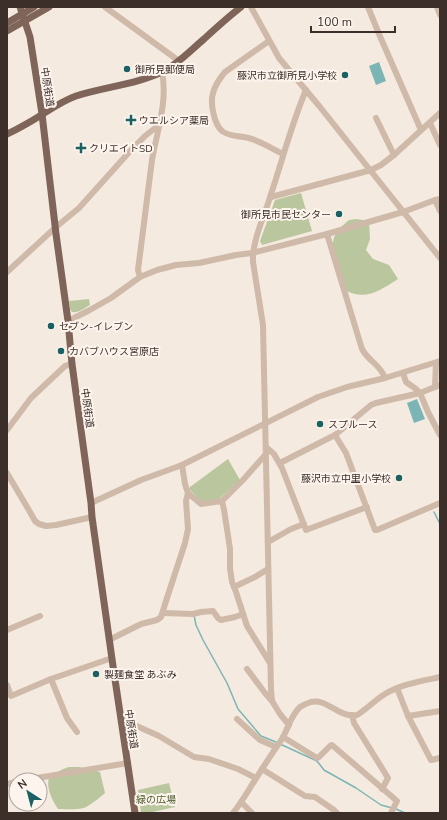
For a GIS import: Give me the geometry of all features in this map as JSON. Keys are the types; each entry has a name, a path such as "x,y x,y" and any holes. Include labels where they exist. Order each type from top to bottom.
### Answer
{"main road":[{"path":"7,22 34,7"},
{"path":"7,31 23,14 49,7"},
{"path":"7,134 29,123 62,102 104,88 142,79 162,72 179,61 207,35 241,7"},
{"name":"中原街道","path":"23,14 30,37 42,114 92,517 135,813"}],"street":[{"path":"105,7 179,61"},
{"path":"251,7 279,58 371,170 440,258"},
{"path":"368,7 421,130"},
{"path":"437,7 440,15"},
{"path":"269,41 220,77 213,94 212,109 219,127 224,132 252,139 283,154"},
{"path":"140,277 138,270 152,161 161,116 164,83 162,72"},
{"path":"272,701 263,325 252,262 252,253 283,154 306,90"},
{"path":"270,197 371,170 381,165 394,155 440,113"},
{"path":"376,118 394,155"},
{"path":"430,123 440,145"},
{"path":"7,272 79,208 132,149 159,125"},
{"path":"68,321 111,298 140,277 157,270 176,265 199,263 236,254 252,253 327,234 404,212 437,199 440,211"},
{"path":"327,234 362,348 367,357 381,369 385,378"},
{"path":"91,502 141,480 182,465 328,393 404,373 438,362 438,386 420,393 371,405 335,435 280,463"},
{"path":"7,430 31,398 65,366 72,364"},
{"path":"404,373 406,382 416,388 420,393 440,435"},
{"path":"335,435 346,453 375,530 440,503"},
{"path":"266,447 274,454 284,471 306,530 367,507"},
{"path":"182,465 188,492 201,504 222,501 266,454"},
{"path":"7,473 35,521 39,524 46,526 56,525 92,517"},
{"path":"109,640 142,624 157,620 161,617 185,543 188,529 186,501 188,492"},
{"path":"222,501 230,549 232,582 247,626 270,664"},
{"path":"268,542 304,524"},
{"path":"234,587 268,569"},
{"path":"162,613 193,614 213,611 221,620 243,614"},
{"path":"7,630 40,616"},
{"path":"7,685 11,696 51,679 112,658"},
{"path":"247,669 289,725"},
{"path":"233,813 279,743 294,714 300,708 317,701 323,702 346,715 352,715 360,713 384,694 397,688 440,677"},
{"path":"51,679 68,718 77,732"},
{"path":"397,688 408,716 431,760 440,758"},
{"path":"408,716 440,711"},
{"path":"352,715 354,723 388,778 382,789"},
{"path":"121,719 159,736 194,757 209,759 238,769 256,778"},
{"path":"237,719 260,740 279,743 317,758 332,745 397,801 391,813"},
{"path":"48,776 128,763"},
{"path":"262,769 305,796 315,797 337,813"},
{"path":"241,802 252,813"}],"green space":[{"path":"301,193 312,231 262,245 260,241 275,200"},
{"path":"356,219 369,221 370,239 366,250 373,259 389,265 398,279 378,291 365,295 358,295 343,289 332,247 334,237 341,227 349,220"},
{"path":"89,299 90,305 82,310 72,312 70,309 69,301"},
{"path":"228,459 240,480 218,500 202,502 189,489 190,487"},
{"path":"69,767 79,767 100,772 105,793 84,808 58,809 49,790 48,781 49,777"},
{"name":"緑の広場","path":"169,783 175,807 148,813 141,813 138,790"}],"water":[{"path":"379,62 386,81 376,85 369,66"},
{"path":"417,399 425,419 414,423 407,403"}],"waterway":[{"path":"434,512 440,524"},
{"path":"194,615 196,625 203,640 227,683 238,709 261,736 276,742"},
{"path":"280,744 317,761 324,770 356,788 381,805 392,808"},
{"path":"396,809 405,813"}],"place":[{"name":"御所見郵便局","path":"127,69"},
{"name":"藤沢市立御所見小学校","path":"345,75"},
{"name":"ウエルシア薬局","path":"131,120"},
{"name":"クリエイトSD","path":"81,148"},
{"name":"御所見市民センター","path":"339,214"},
{"name":"セブン-イレブン","path":"51,326"},
{"name":"カバブハウス宮原店","path":"61,351"},
{"name":"スプルース","path":"320,424"},
{"name":"藤沢市立中里小学校","path":"399,478"},
{"name":"製麺食堂 あぶみ","path":"96,674"}]}
